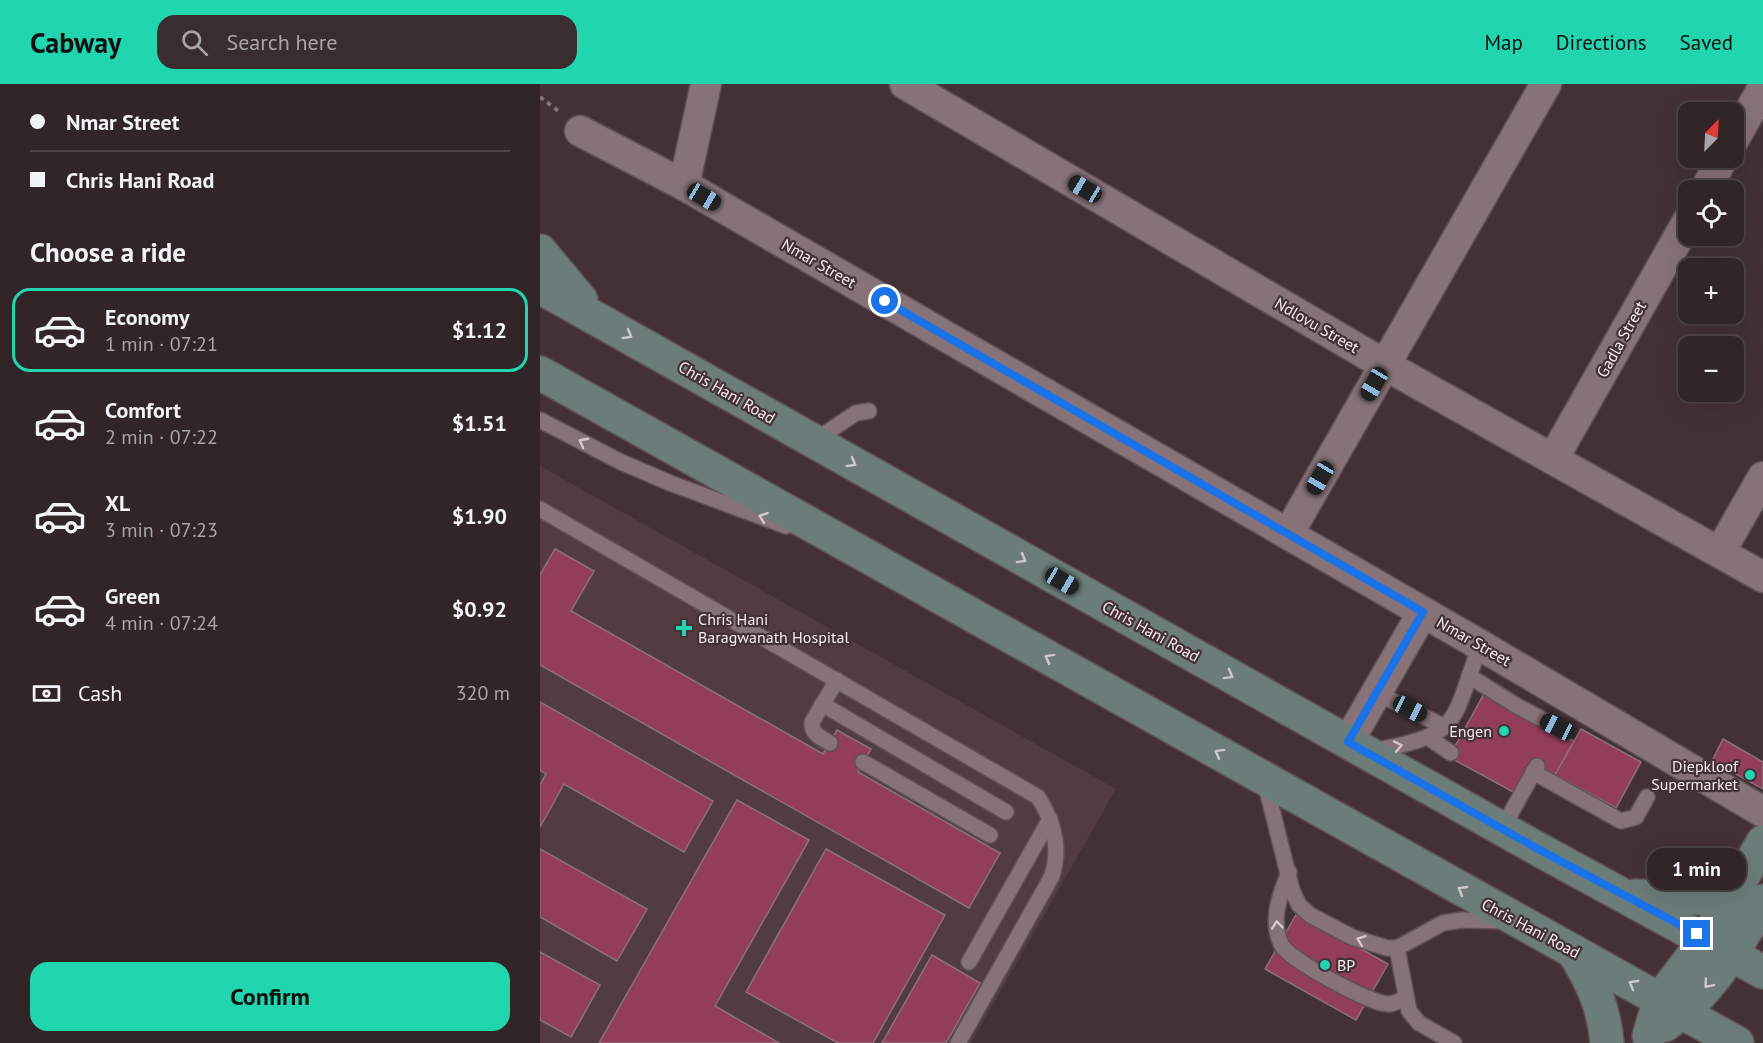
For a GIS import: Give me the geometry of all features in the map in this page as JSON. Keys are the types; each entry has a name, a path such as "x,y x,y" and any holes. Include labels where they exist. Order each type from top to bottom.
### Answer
{"main road":[{"path":"540,251 552,268 598,319"},
{"name":"Chris Hani Road","path":"540,287 1357,747 1763,972"},
{"name":"Chris Hani Road","path":"540,373 1517,921 1571,948 1737,1043"},
{"path":"1646,1040 1720,947 1750,894 1763,842"},
{"path":"1624,895 1699,898 1750,894"},
{"path":"1571,948 1598,994 1604,1012 1607,1043"}],"street":[{"path":"684,185 706,84"},
{"name":"Ndlovu Street","path":"905,84 1385,365 1763,577"},
{"path":"1288,534 1546,84"},
{"path":"1744,121 1763,87"},
{"name":"Nmar Street","path":"580,131 684,185 1480,645 1563,716 1763,812"},
{"name":"Gadla Street","path":"1553,459 1678,238"},
{"path":"1720,552 1763,477"},
{"path":"1357,747 1375,692 1423,612"}],"lane":[{"path":"814,441 856,413 869,411"},
{"path":"540,420 621,462 670,483 857,552"},
{"path":"540,509 1032,792 1050,819 1056,844 1056,863 1052,876 958,1043"},
{"path":"1357,747 1430,738 1445,727 1460,706 1480,645"},
{"path":"1469,676 1517,706 1563,716"},
{"path":"830,743 816,736 812,729 812,722 837,680"},
{"path":"1375,692 1445,727"},
{"path":"822,705 1006,812"},
{"path":"1430,738 1451,753"},
{"path":"863,762 990,835"},
{"path":"1502,828 1520,791 1535,769 1621,821 1636,818 1647,797"},
{"path":"1263,777 1292,890 1299,905 1311,915 1368,943 1397,948 1443,923 1462,920 1517,921"},
{"path":"969,962 1050,819"},
{"path":"1289,872 1279,898 1275,922 1281,946 1311,969 1358,995 1388,1004 1407,998"},
{"path":"1397,948 1409,1011 1419,1023 1454,1043"}],"shaded area":[{"name":"Chris Hani Baragwanath Hospital","path":"540,466 1116,789 971,1043 540,1043"}],"building":[{"path":"555,549 594,571 571,611 823,754 837,730 871,749 858,772 1000,853 969,908 540,665 540,575"},
{"path":"1485,692 1574,741 1555,775 1532,762 1515,793 1449,757"},
{"path":"540,702 713,801 684,852 564,784 540,827 540,785 546,774 540,770"},
{"path":"1581,729 1641,762 1616,808 1555,775"},
{"name":"Diepkloof Supermarket","path":"1723,739 1763,762 1763,789 1712,761"},
{"path":"737,800 809,840 715,1006 779,1043 599,1043"},
{"path":"540,849 647,909 617,961 540,917"},
{"path":"826,849 945,915 873,1043 838,1043 746,992"},
{"path":"1297,913 1388,964 1356,1020 1265,969"},
{"path":"540,952 600,985 571,1037 540,1020"},
{"path":"932,955 980,983 946,1043 882,1043"}],"place":[{"name":"Chris Hani Baragwanath Hospital","path":"684,628"},
{"name":"Engen","path":"1504,731"},
{"name":"Diepkloof Supermarket","path":"1750,775"},
{"name":"BP","path":"1325,965"}],"route":[{"path":"885,301 1423,612 1348,742 1538,849 1697,934"}]}
